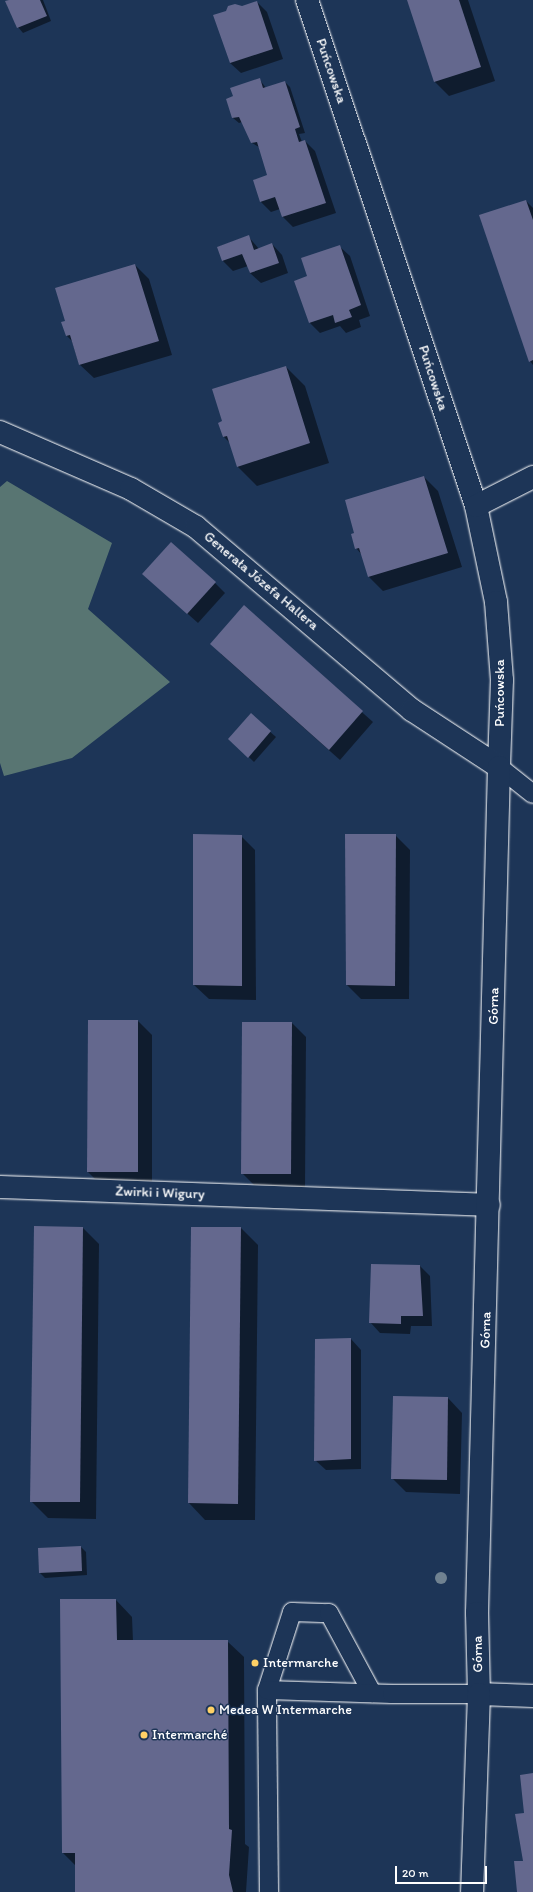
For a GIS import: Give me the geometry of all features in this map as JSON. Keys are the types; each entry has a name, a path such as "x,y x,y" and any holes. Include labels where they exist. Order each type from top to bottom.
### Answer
{"street":[{"name":"Puńcowska","path":"307,0 476,506 496,602 502,680 499,768"},
{"name":"Generała Józefa Hallera","path":"0,432 131,489 196,527 412,710 499,768"},
{"path":"476,506 533,476"},
{"name":"Górna","path":"472,1892 474,1771 478,1694 476,1613 490,1205 499,768"},
{"name":"Żwirki i Wigury","path":"0,1187 320,1200 490,1205"},
{"path":"478,1694 533,1696"}],"lane":[{"path":"499,768 533,794"},
{"path":"269,1892 267,1690 292,1612 330,1613 372,1693"},
{"path":"267,1690 478,1694"}],"green space":[{"path":"7,481 112,543 88,609 170,682 72,758 4,776 0,763 0,487"}],"building":[{"path":"40,0 47,16 17,28 5,1"},
{"path":"407,0 459,0 481,67 434,82"},
{"path":"257,1 273,49 230,63 213,15 226,11 228,6 235,4 242,6"},
{"path":"260,78 263,88 285,81 300,127 295,129 299,142 305,140 326,203 282,217 275,197 260,202 253,180 267,175 257,142 251,143 239,117 232,118 226,99 233,96 230,88"},
{"path":"526,200 533,220 533,360 529,362 479,215"},
{"path":"249,235 254,250 272,243 279,263 250,273 242,254 222,261 217,247"},
{"path":"340,245 361,305 349,310 352,317 335,323 333,315 309,323 294,281 307,276 301,258"},
{"path":"135,264 159,341 79,365 70,335 66,336 61,322 65,321 55,288"},
{"path":"286,366 310,443 237,467 227,436 223,437 218,423 222,421 212,389"},
{"path":"424,476 448,553 368,577 359,548 355,549 351,534 354,533 345,500"},
{"path":"171,542 216,582 187,614 142,574"},
{"path":"244,605 363,711 329,750 210,644"},
{"path":"251,713 271,731 248,758 228,739"},
{"path":"193,834 242,835 242,986 193,985"},
{"path":"345,834 396,834 395,986 346,985"},
{"path":"88,1020 138,1020 138,1172 87,1172"},
{"path":"242,1022 292,1022 291,1174 241,1174"},
{"path":"34,1226 83,1227 80,1502 30,1502"},
{"path":"191,1227 241,1227 238,1504 188,1503"},
{"path":"371,1264 420,1265 423,1316 401,1316 401,1324 369,1323"},
{"path":"351,1338 351,1459 314,1461 315,1339"},
{"path":"393,1396 448,1397 447,1480 391,1479"},
{"path":"81,1546 82,1571 39,1573 38,1548"},
{"name":"Intermarché","path":"60,1599 116,1599 117,1640 228,1640 229,1829 232,1830 229,1875 233,1892 75,1892 75,1853 62,1853"},
{"path":"533,1773 533,1892 517,1892 514,1861 523,1861 515,1814 524,1813 520,1775"}],"place":[{"name":"Intermarche","path":"255,1663"},
{"name":"Medea W Intermarche","path":"211,1710"},
{"name":"Intermarché","path":"144,1735"}]}
